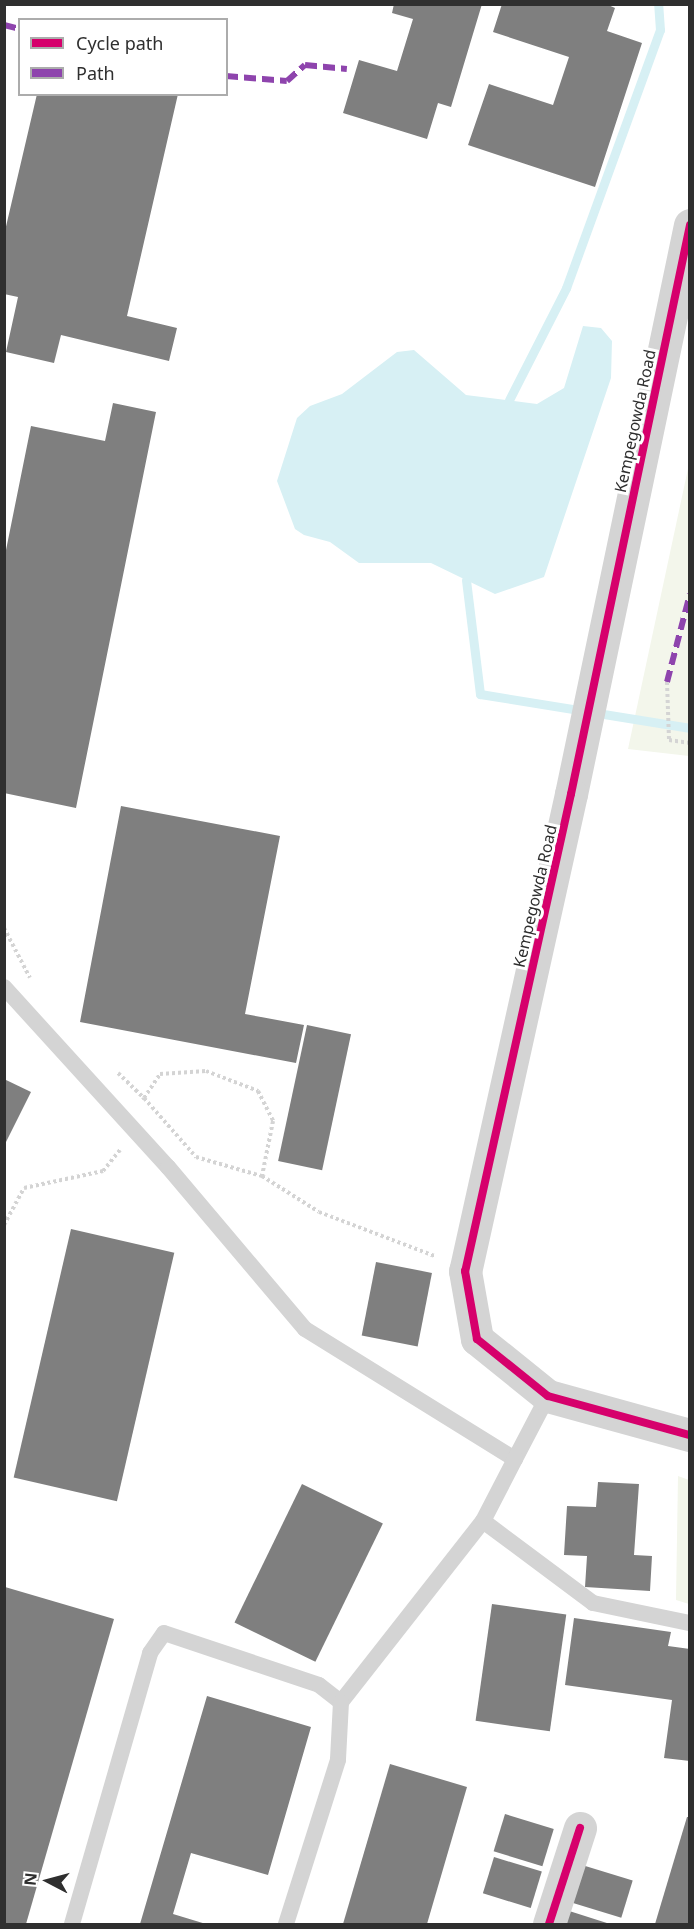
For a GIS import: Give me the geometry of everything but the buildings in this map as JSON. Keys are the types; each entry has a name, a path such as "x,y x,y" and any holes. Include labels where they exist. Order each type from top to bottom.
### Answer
{"street":[{"name":"Kempegowda Road","path":"690,225 584,731 466,1267 477,1339 548,1396 690,1435"},
{"path":"549,1924 580,1828"}],"lane":[{"path":"4,987 168,1167 305,1329 515,1459"},
{"path":"286,1924 338,1760 342,1702 483,1521 548,1396"},
{"path":"483,1521 593,1603 690,1623"},
{"path":"72,1924 150,1653 164,1633 319,1685 342,1702"}],"path":[{"path":"667,682 669,740 690,743"},
{"path":"4,928 35,987"},
{"path":"112,1067 144,1098 160,1074 172,1073 206,1071 258,1091 273,1121 262,1176 319,1212 466,1267"}],"shaded area":[{"path":"689,464 690,756 628,749"},
{"path":"678,1476 689,1480 689,1604 676,1600"}],"water":[{"path":"583,326 601,328 612,341 611,378 544,577 495,594 431,563 359,563 330,542 304,535 295,529 277,481 297,418 310,406 342,394 397,352 414,350 466,395 537,404 564,388"}],"waterway":[{"path":"509,400 566,288 660,30 658,4"},
{"path":"466,580 480,694 690,728"}],"marked path":[{"path":"4,25 18,28"},
{"path":"228,76 287,81 305,65 347,69"},
{"path":"667,682 690,594"}],"cycle path":[{"path":"690,225 571,794 465,1271 477,1339 548,1396 690,1435"},
{"path":"549,1924 580,1828"}]}
